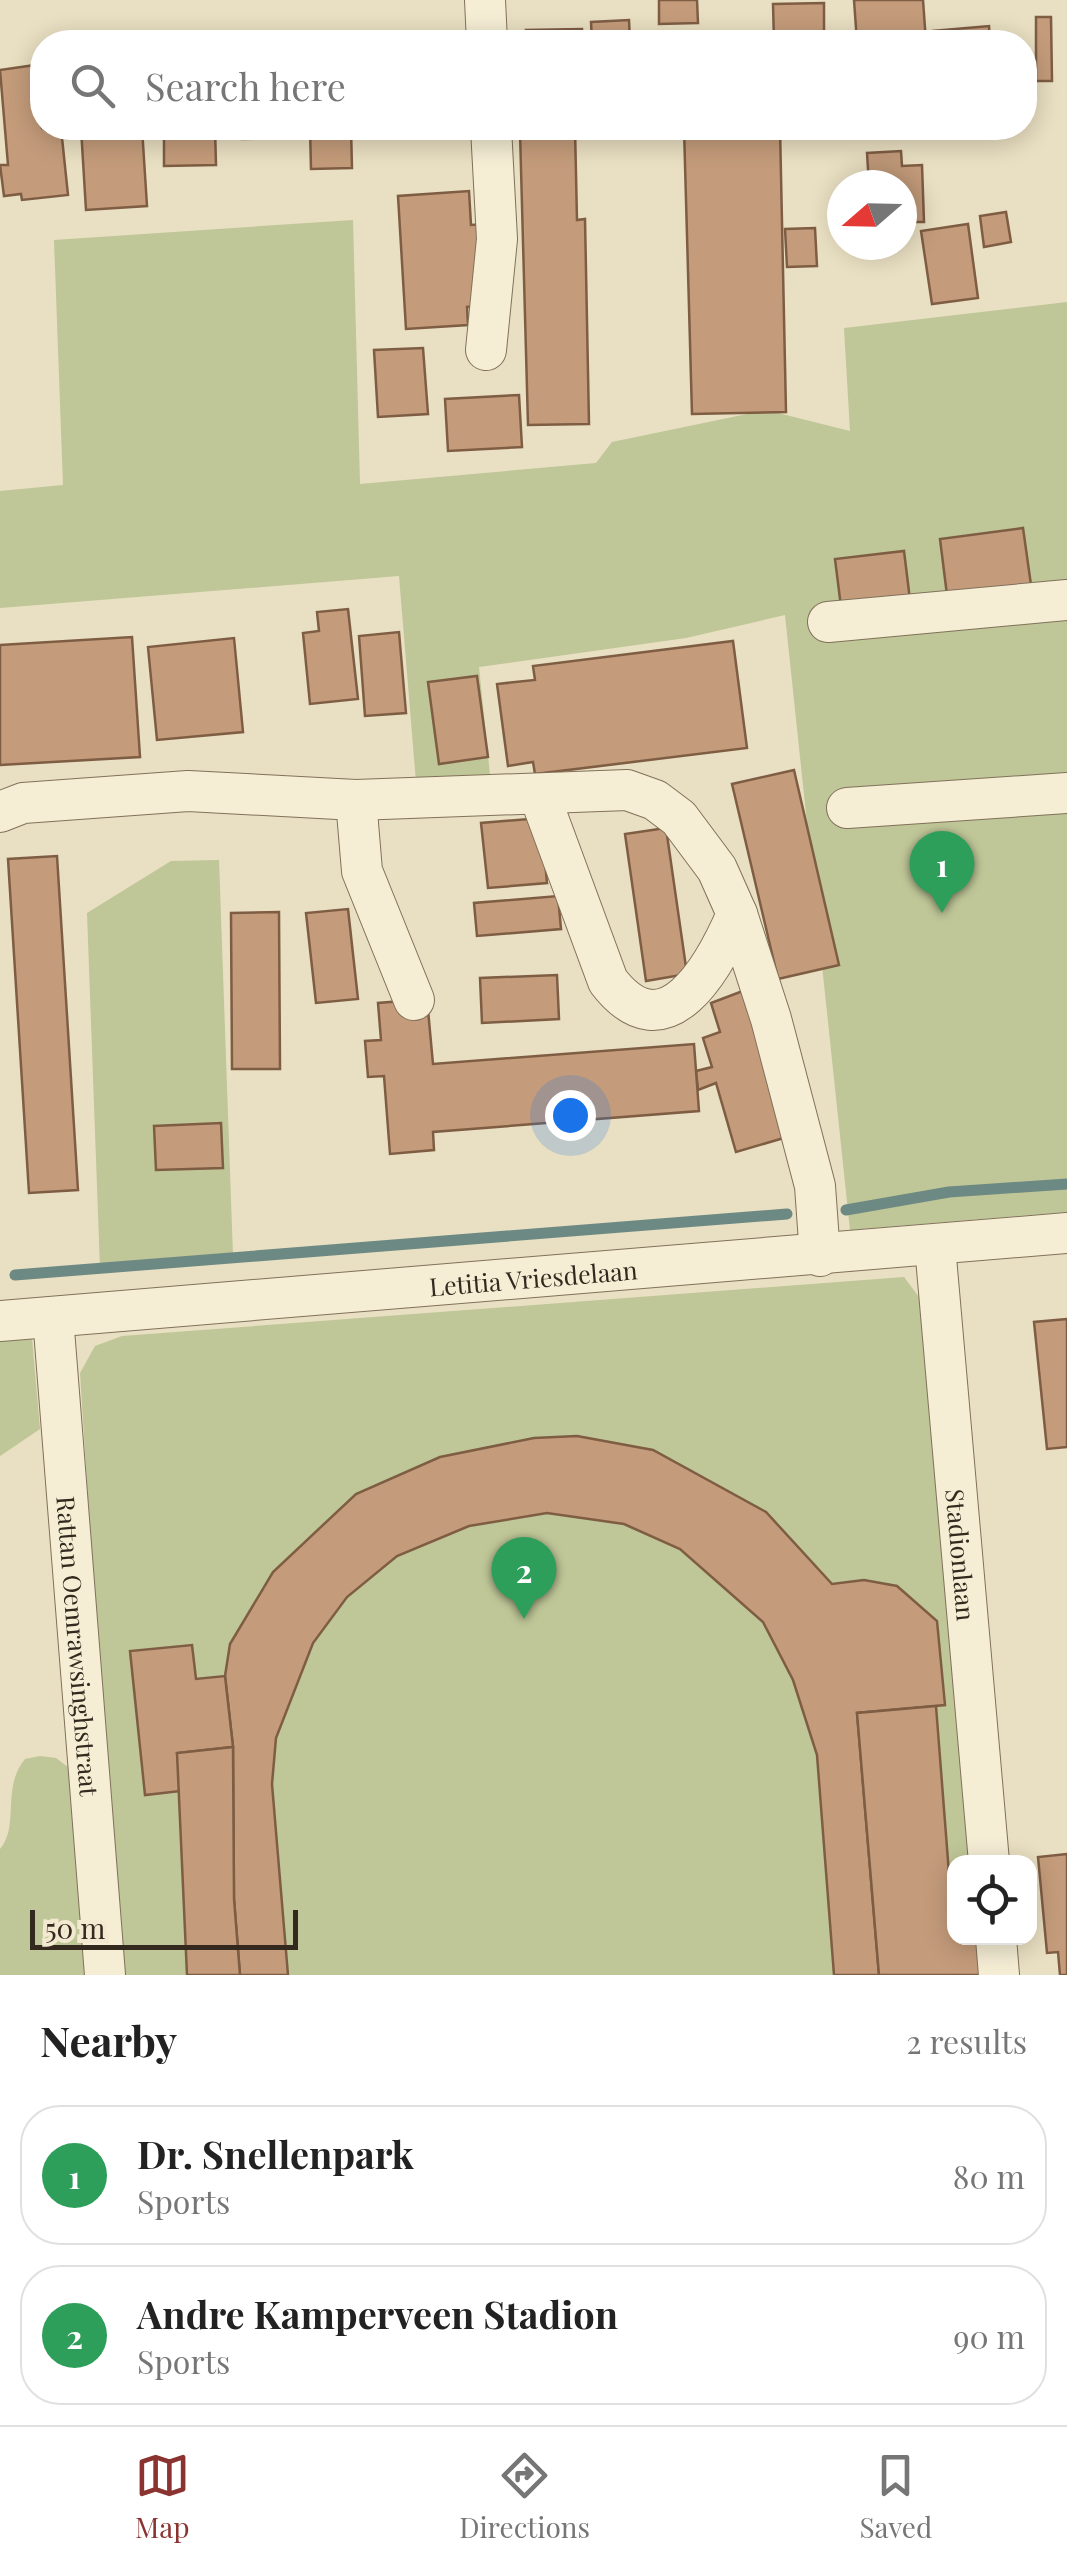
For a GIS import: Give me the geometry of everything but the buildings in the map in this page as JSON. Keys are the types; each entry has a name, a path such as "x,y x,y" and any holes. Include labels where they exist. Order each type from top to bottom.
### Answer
{"street":[{"path":"485,0 486,30"},
{"path":"486,350 497,239 493,140"},
{"path":"828,622 1067,600"},
{"path":"0,812 22,803 188,792 356,800 626,790 655,800 679,818 717,870 737,914 771,1019 815,1186 820,1256"},
{"path":"847,808 1067,792"},
{"path":"539,794 608,981 623,1000 657,1010 692,996 720,954 737,914"},
{"path":"356,800 362,872 414,1000"},
{"name":"Letitia Vriesdelaan","path":"0,1321 1067,1233"},
{"name":"Stadionlaan","path":"935,1246 988,1855"},
{"name":"Rattan Oemrawsinghstraat","path":"53,1317 105,1975"},
{"path":"997,1945 999,1975"}],"green space":[{"path":"353,220 360,484 596,463 612,442 766,410 850,431 844,328 1067,302 1067,1212 850,1230 785,615 686,638 479,667 490,775 416,782 399,576 0,608 0,491 63,485 54,240"},
{"path":"219,860 233,1256 100,1268 87,913 171,861"},
{"path":"904,1277 928,1309 985,1855 947,1855 947,1945 993,1945 995,1975 125,1975 98,1658 80,1373 95,1346 122,1336"},
{"path":"31,1327 40,1429 0,1456 0,1331"},
{"path":"56,1758 69,1768 85,1975 0,1975 0,1849 9,1829 18,1770 25,1759"}],"waterway":[{"path":"846,1210 949,1192 1067,1184"},
{"path":"15,1275 787,1214"}],"place":[{"name":"Dr. Snellenpark","path":"942,913"},
{"name":"Andre Kamperveen Stadion","path":"524,1619"}]}
